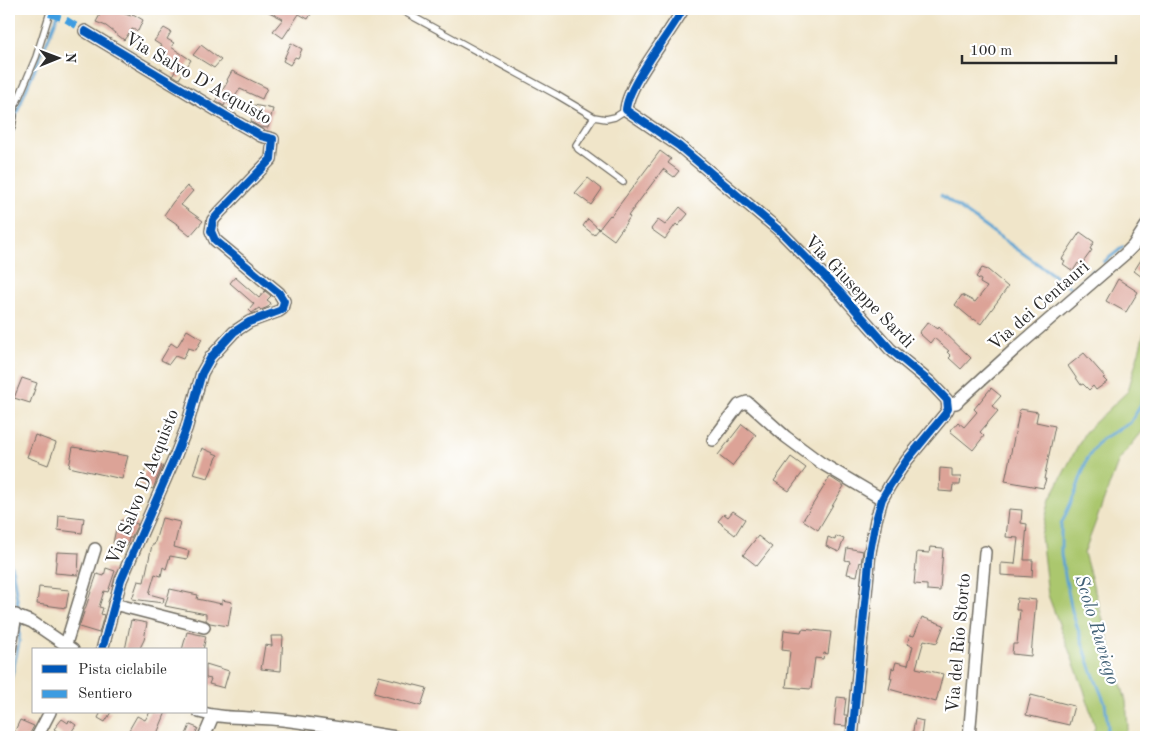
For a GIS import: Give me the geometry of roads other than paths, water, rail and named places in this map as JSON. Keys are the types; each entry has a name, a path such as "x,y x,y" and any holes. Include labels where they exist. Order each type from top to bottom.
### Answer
{"street":[{"path":"626,110 626,102 642,72 684,9"},
{"name":"Via Salvo D'Acquisto","path":"85,31 238,123 261,136 273,139 271,159 213,220 211,231 215,240 279,293 284,301 282,309 279,311 249,322 234,332 211,357 202,373 186,429 121,580 103,648"},
{"name":"Via Giuseppe Sardi","path":"626,110 679,146 781,232 838,290 878,338 939,390 948,404"},
{"name":"Via dei Centauri","path":"948,404 956,403 1125,254 1133,246 1146,226"},
{"path":"713,440 738,404 747,402 786,437 821,463 882,499"},
{"path":"852,737 870,552 882,499 902,466 945,414 948,404"},
{"path":"12,614 32,622 69,647 95,550"},
{"name":"Via del Rio Storto","path":"969,737 985,552"},
{"path":"9,603 12,614 9,656"},
{"path":"114,604 204,628"},
{"path":"37,737 49,714"},
{"path":"206,714 329,725 395,737"},
{"path":"204,737 213,716"}],"lane":[{"path":"10,120 36,57 50,9"},
{"path":"399,9 594,117 606,119 615,117 626,110"},
{"path":"594,117 576,145 578,149 623,182"}],"waterway":[{"path":"15,119 60,9"},
{"path":"9,152 13,128"},
{"path":"941,195 1073,289 1093,270"},
{"path":"1140,226 1146,215"},
{"path":"1104,262 1123,247"},
{"name":"Scolo Ruviego","path":"1104,737 1108,727 1105,703 1091,669 1072,611 1061,555 1061,525 1087,459 1100,440 1130,423 1141,405 1146,380"},
{"path":"9,559 13,572 19,613"},
{"path":"9,689 19,642 20,621"}]}
